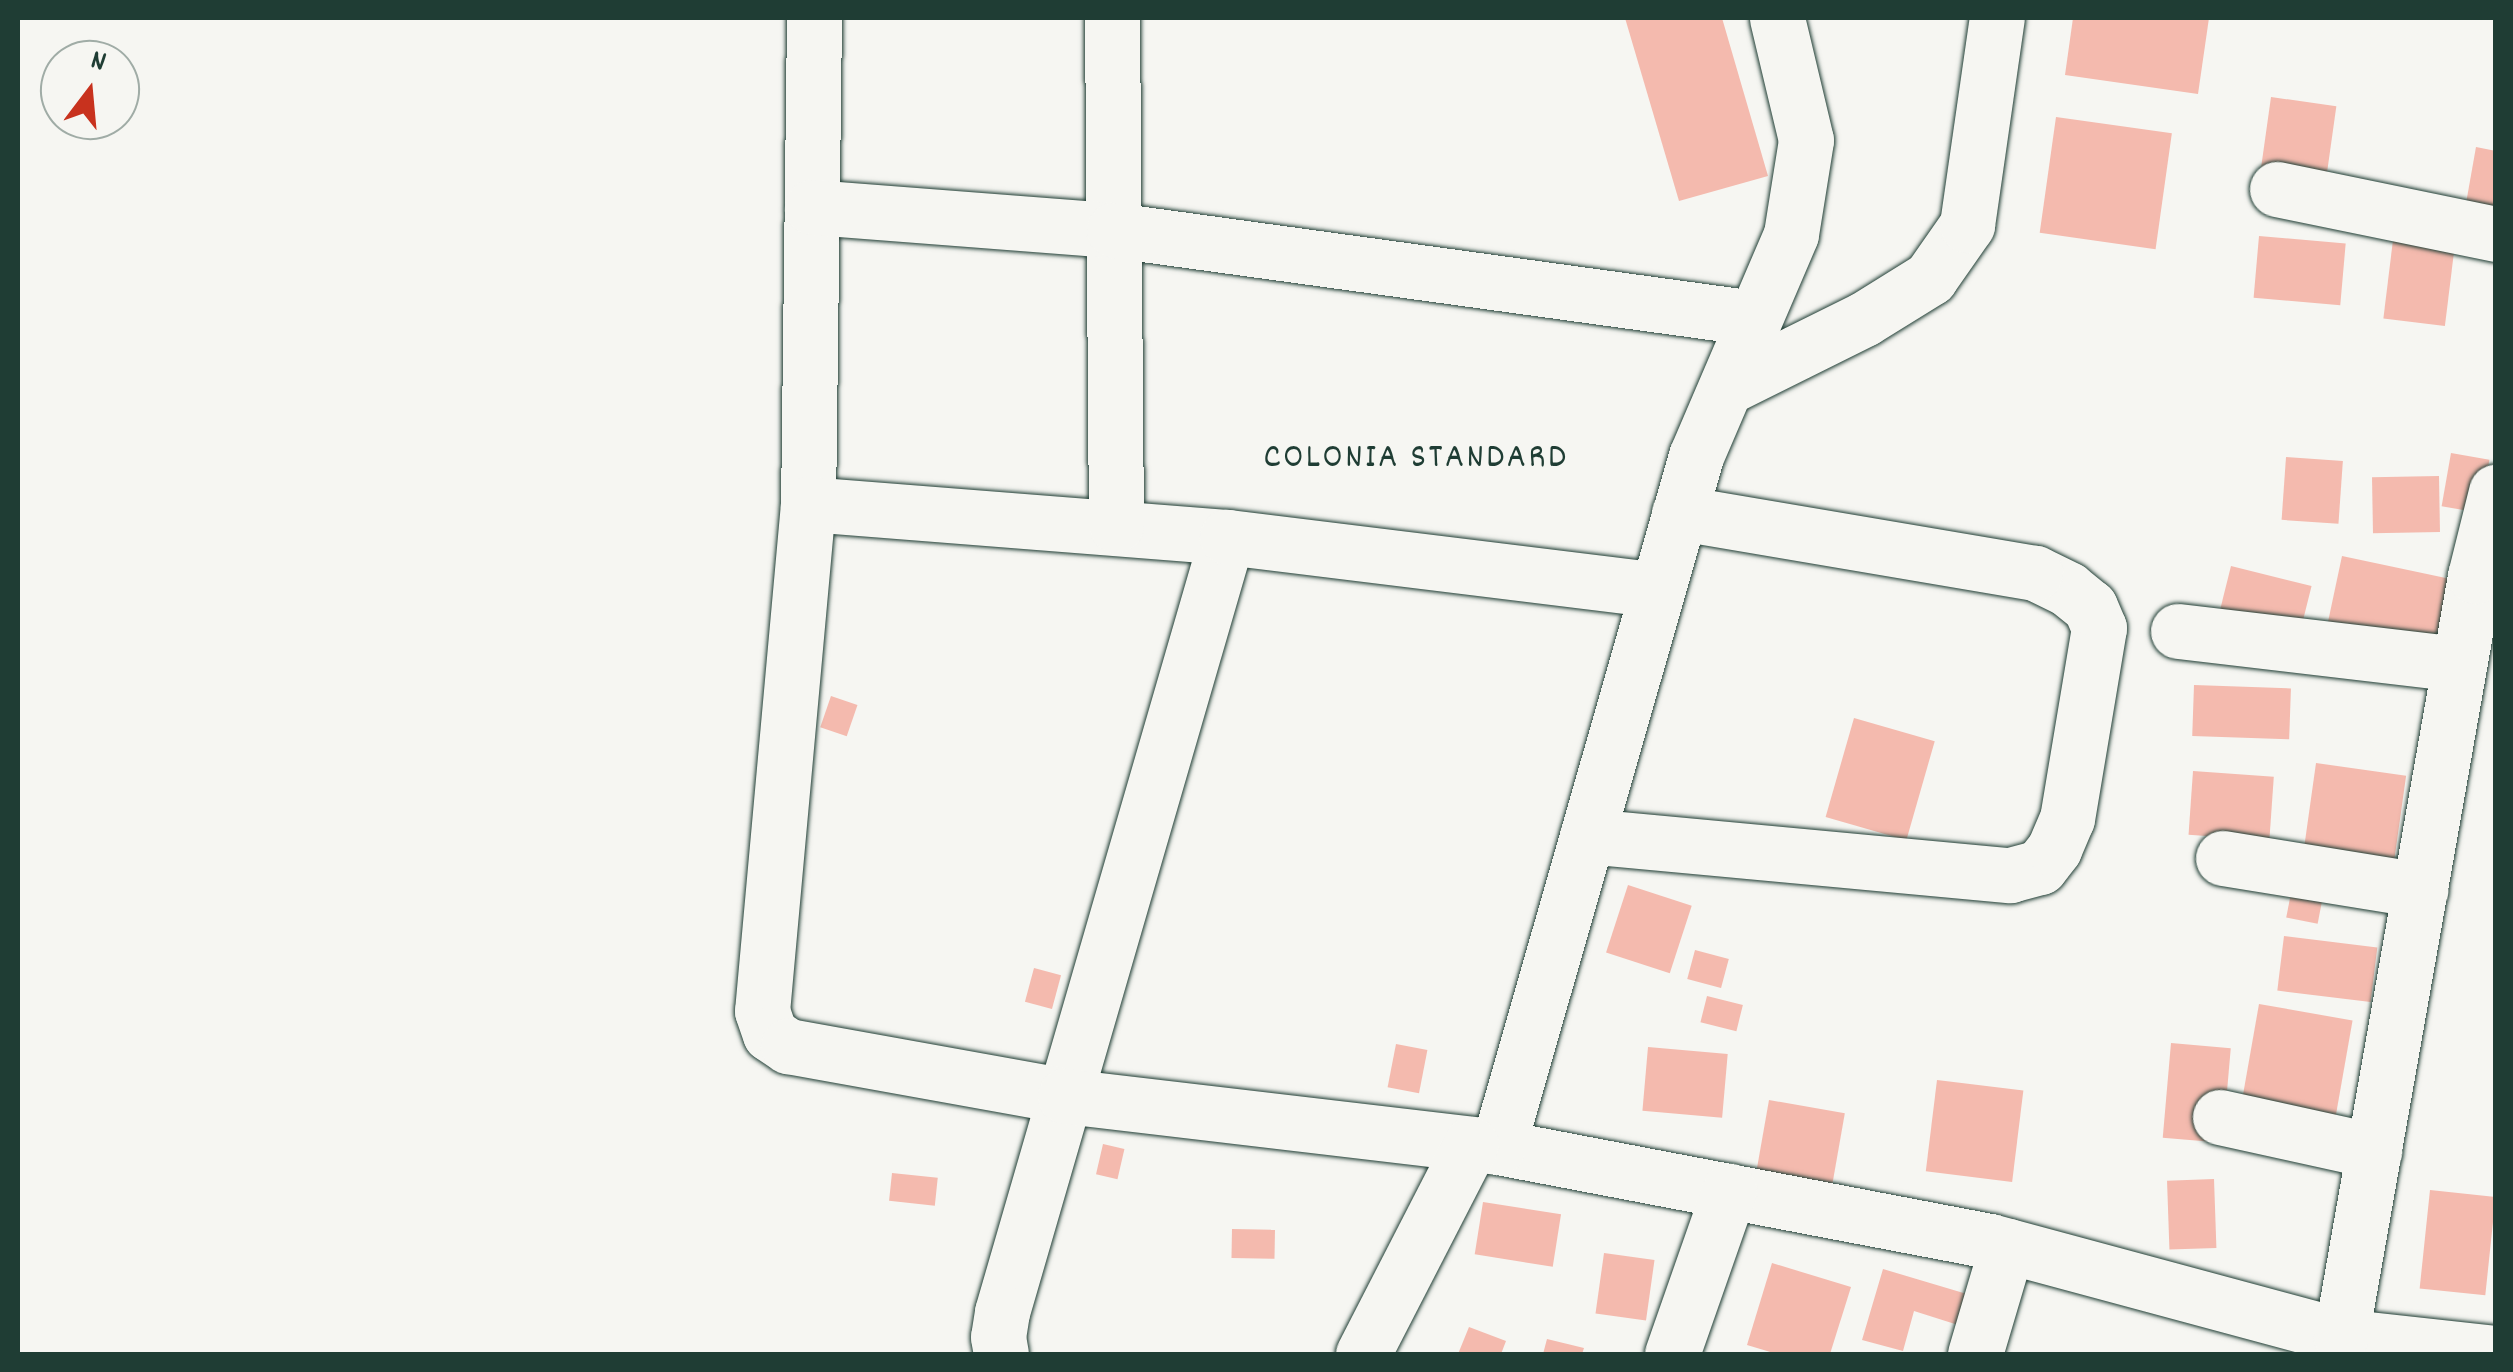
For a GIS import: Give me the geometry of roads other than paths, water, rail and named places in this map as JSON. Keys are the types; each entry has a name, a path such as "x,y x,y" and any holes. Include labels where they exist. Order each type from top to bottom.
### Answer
{"street":[{"path":"814,18 808,504 762,1011 770,1034 788,1046 1064,1096 1485,1146 2008,1246 2310,1338 2496,1353"},
{"path":"1112,18 1116,525"},
{"path":"1362,1354 1485,1146 1587,836 1696,456 1730,386 1754,318 1791,234 1806,140 1778,18"},
{"path":"1730,386 1864,319 1930,278 1966,225 1997,18"},
{"path":"2277,189 2496,234"},
{"path":"812,207 1114,230 1754,318"},
{"path":"2310,1338 2374,1151 2460,664 2496,492"},
{"path":"808,504 1116,525 1657,590"},
{"path":"1587,836 2010,875 2040,867 2054,849 2067,820 2099,628 2090,608 2068,589 2035,573 1679,513"},
{"path":"1001,1354 998,1336 1002,1312 1227,537"},
{"path":"2178,631 2460,664"},
{"path":"2223,858 2420,890"},
{"path":"2220,1117 2374,1151"},
{"path":"1672,1354 1728,1191"},
{"path":"1974,1354 2008,1246"}],"district":[{"name":"COLONIA STANDARD","path":"1416,459"}]}
